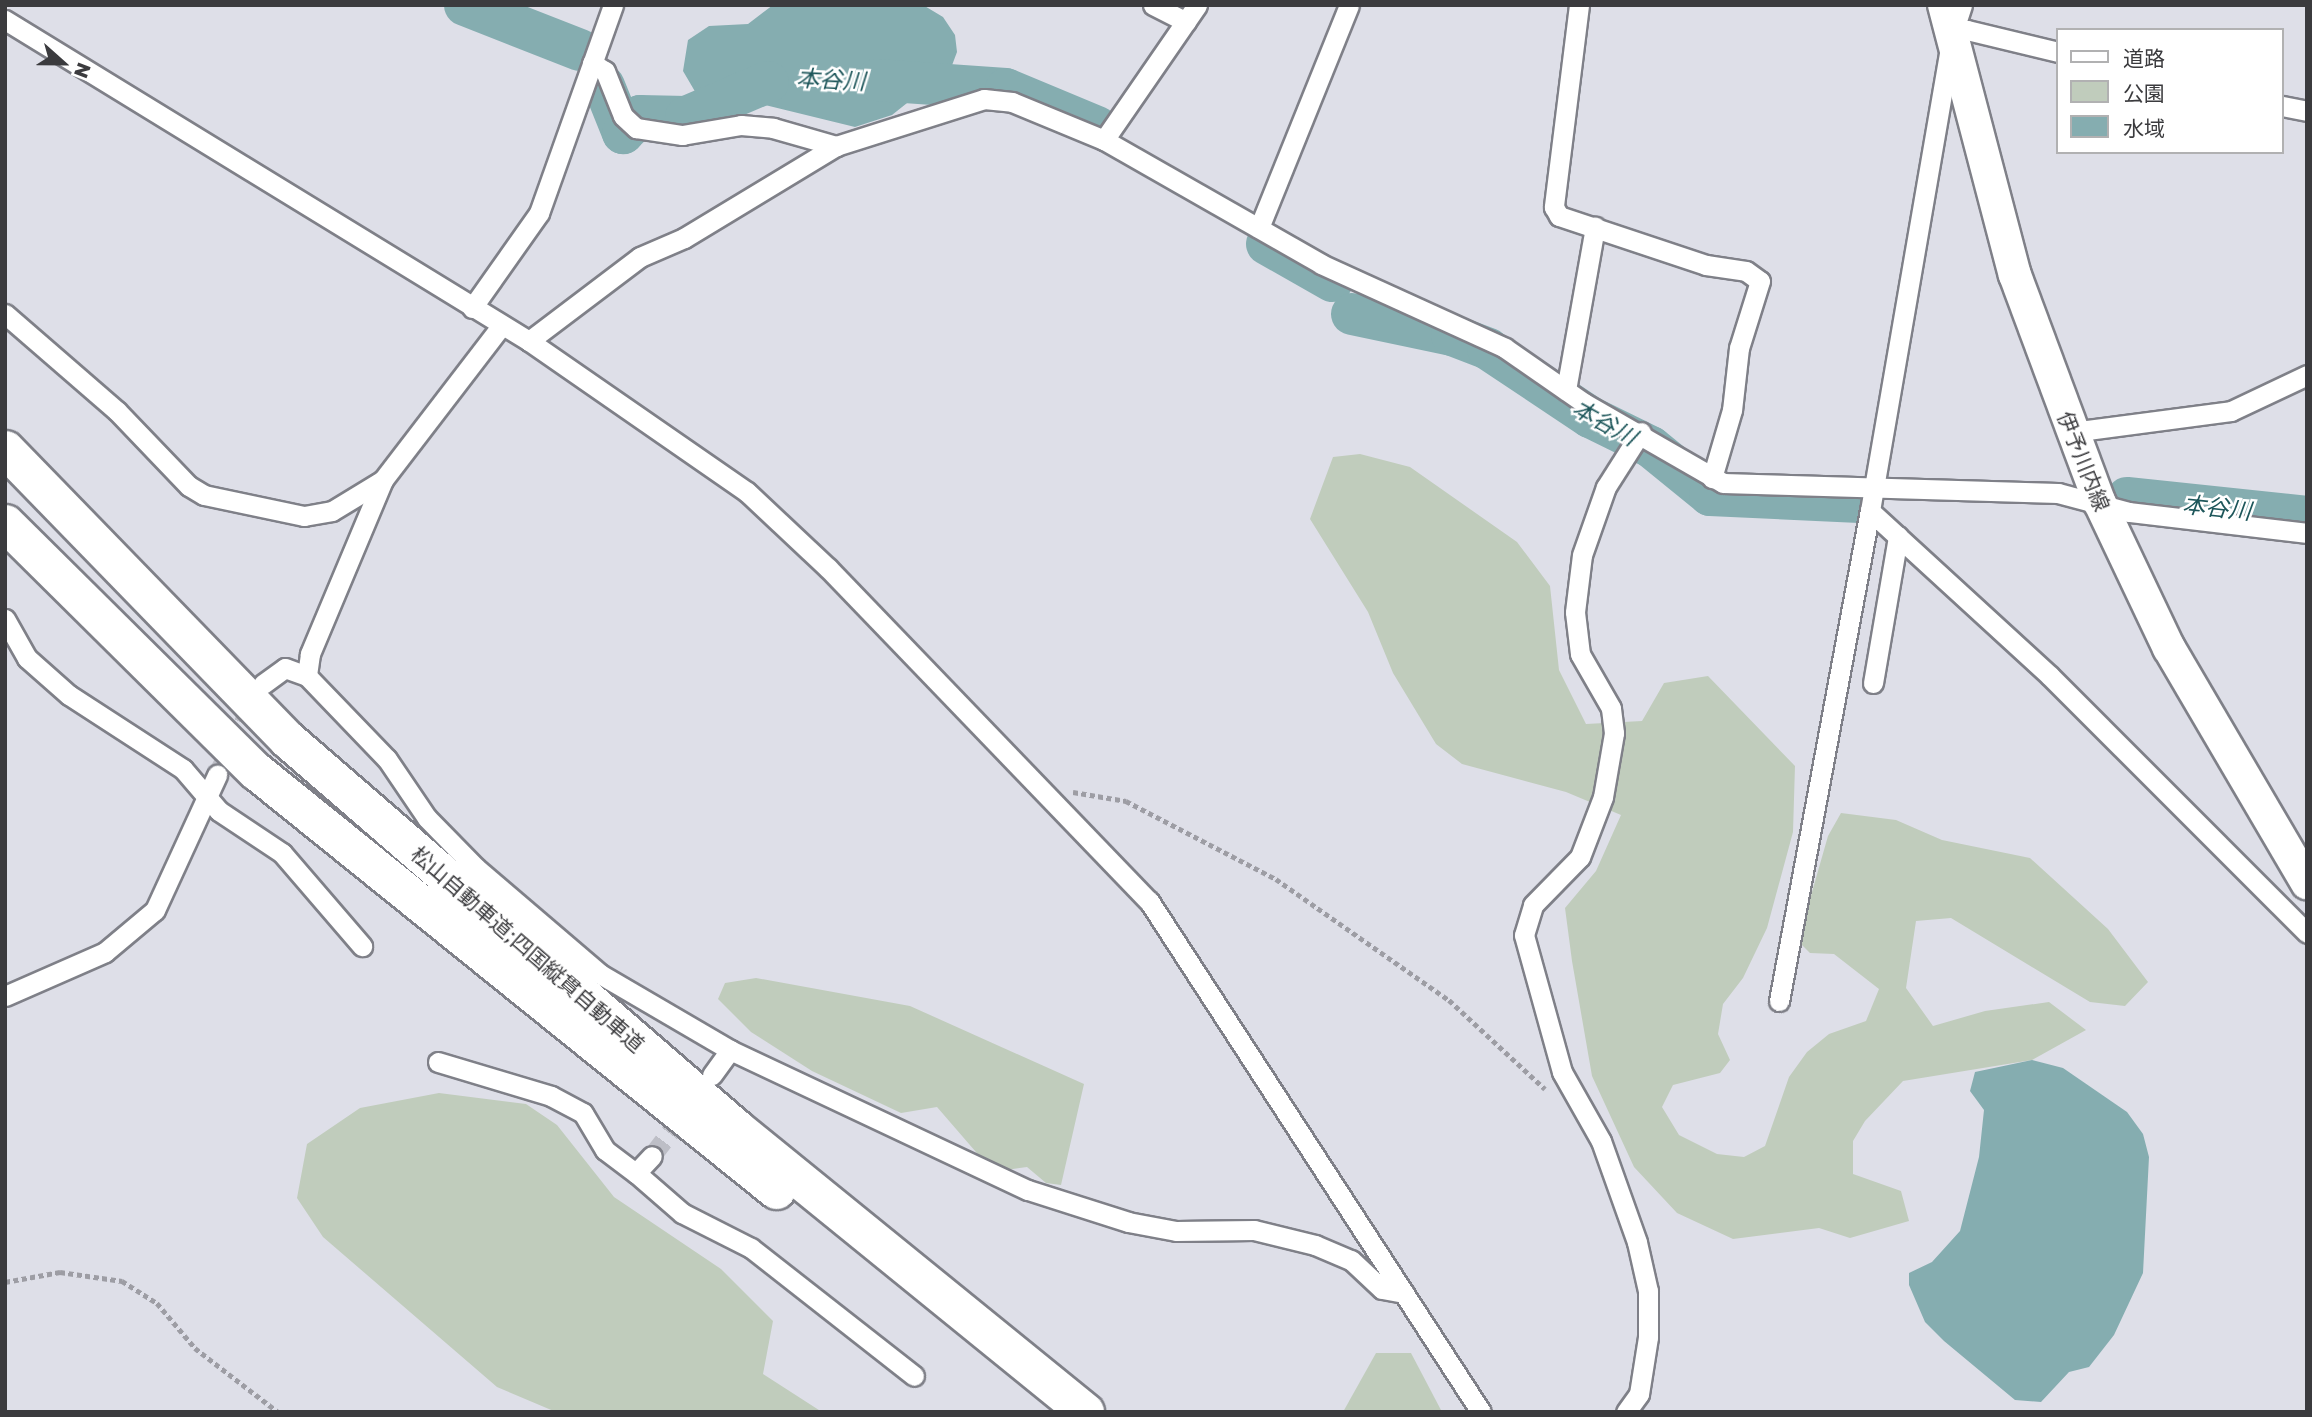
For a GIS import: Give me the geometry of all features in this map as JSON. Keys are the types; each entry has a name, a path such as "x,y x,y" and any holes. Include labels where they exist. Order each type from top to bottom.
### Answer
{"highway":[{"name":"松山自動車道;四国縦貫自動車道","path":"5,449 287,739 736,1128 1084,1412"},
{"name":"松山自動車道;四国縦貫自動車道","path":"5,523 149,669 331,836 718,1147 1084,1412"}],"main road":[{"name":"伊予川内線","path":"1944,5 2015,275 2100,503 2169,648 2307,883"}],"street":[{"path":"472,307 539,213 613,5"},
{"path":"1153,5 1185,22"},
{"path":"1104,140 1197,5"},
{"path":"1259,228 1349,5"},
{"path":"1579,5 1554,207 1559,216 1706,265 1746,271 1760,281 1739,348 1732,410 1712,478"},
{"path":"1779,1001 1870,511 1871,491 1952,37 1962,5"},
{"path":"5,20 529,341 747,492 1030,775 1149,901 1481,1412"},
{"path":"1952,37 1967,30 2056,52"},
{"path":"592,63 605,71 623,116 635,128 682,135 741,125 773,128 836,146"},
{"path":"529,341 640,257 684,238 836,146 984,99 1012,102 1104,140 1321,264 1505,348 1566,390 1641,432 1712,478 1871,491 1978,487 2058,493 2129,512 2307,533"},
{"path":"2284,106 2307,111"},
{"path":"1566,390 1595,227"},
{"path":"5,314 204,495 304,516 332,511 383,480"},
{"path":"307,676 310,654 383,480 501,326"},
{"path":"2072,432 2231,411 2307,375"},
{"path":"1626,1412 1639,1394 1648,1337 1647,1291 1637,1242 1601,1141 1562,1072 1524,935 1533,905 1580,857 1603,797 1614,733 1611,708 1580,654 1575,612 1582,555 1606,486 1641,432"},
{"path":"1870,511 2050,677 2307,933"},
{"path":"1872,683 1898,536"},
{"path":"5,619 27,657 69,695 183,769 219,811 282,853 362,946"},
{"path":"263,684 285,668 307,676 387,759 427,818 476,868 600,974 730,1050 1028,1190 1128,1222 1177,1231 1254,1230 1315,1245 1351,1260 1382,1289 1404,1293"},
{"path":"5,996 105,952 155,911 217,775"},
{"path":"712,1075 730,1050"},
{"path":"438,1062 551,1096 583,1113 605,1150 682,1213 751,1248 914,1376"},
{"path":"636,1173 652,1156"}],"path":[{"path":"1030,775 1077,793 1126,801 1276,879 1449,1000 1551,1094"},
{"path":"5,1282 61,1272 122,1282 157,1303 195,1348 278,1412"}],"green space":[{"path":"1360,454 1410,467 1517,542 1550,586 1559,670 1586,724 1642,721 1664,683 1708,676 1795,766 1793,832 1767,928 1743,978 1723,1004 1718,1034 1730,1060 1720,1073 1673,1085 1662,1107 1679,1135 1717,1154 1744,1157 1765,1146 1789,1077 1807,1052 1829,1034 1866,1021 1879,989 1834,954 1810,953 1798,941 1828,836 1841,813 1896,820 1942,840 2030,858 2108,929 2148,982 2125,1006 2090,1002 1951,918 1916,921 1906,988 1933,1026 1985,1011 2049,1002 2086,1030 2032,1060 1903,1081 1865,1121 1853,1141 1853,1174 1901,1191 1909,1221 1850,1238 1819,1228 1733,1239 1677,1213 1634,1167 1592,1076 1572,961 1565,908 1596,871 1621,815 1566,792 1462,764 1436,744 1393,673 1368,612 1310,519 1333,457"},
{"path":"756,978 910,1006 1084,1084 1061,1185 1046,1183 1027,1167 999,1171 982,1159 937,1107 901,1113 812,1071 751,1032 718,999 725,983"},
{"path":"439,1093 526,1104 557,1125 614,1197 721,1269 773,1321 763,1374 822,1412 556,1412 497,1387 323,1237 297,1198 307,1144 360,1108"},
{"path":"1376,1353 1411,1353 1442,1412 1343,1412"}],"water":[{"path":"773,5 923,5 943,17 955,35 957,52 951,68 892,115 855,127 757,103 700,100 683,71 688,40 709,26 748,24"},
{"path":"2032,1060 2063,1068 2127,1112 2143,1134 2149,1157 2143,1273 2114,1335 2089,1367 2069,1372 2041,1402 2015,1400 1944,1341 1925,1322 1909,1285 1909,1273 1932,1262 1960,1231 1979,1157 1984,1110 1970,1091 1975,1072"}],"waterway":[{"name":"本谷川","path":"465,5 580,50"},
{"name":"本谷川","path":"876,80 1006,89 1097,127"},
{"name":"本谷川","path":"604,86 623,133 640,116 686,117 768,82"},
{"name":"本谷川","path":"1267,244 1332,281"},
{"name":"本谷川","path":"1352,314 1452,335 1488,349 1590,417 1651,447 1710,495 1860,502"},
{"name":"本谷川","path":"2127,498 2307,517"}],"tunnel":[{"path":"217,775 256,697"},
{"path":"652,1156 687,1110"}]}
